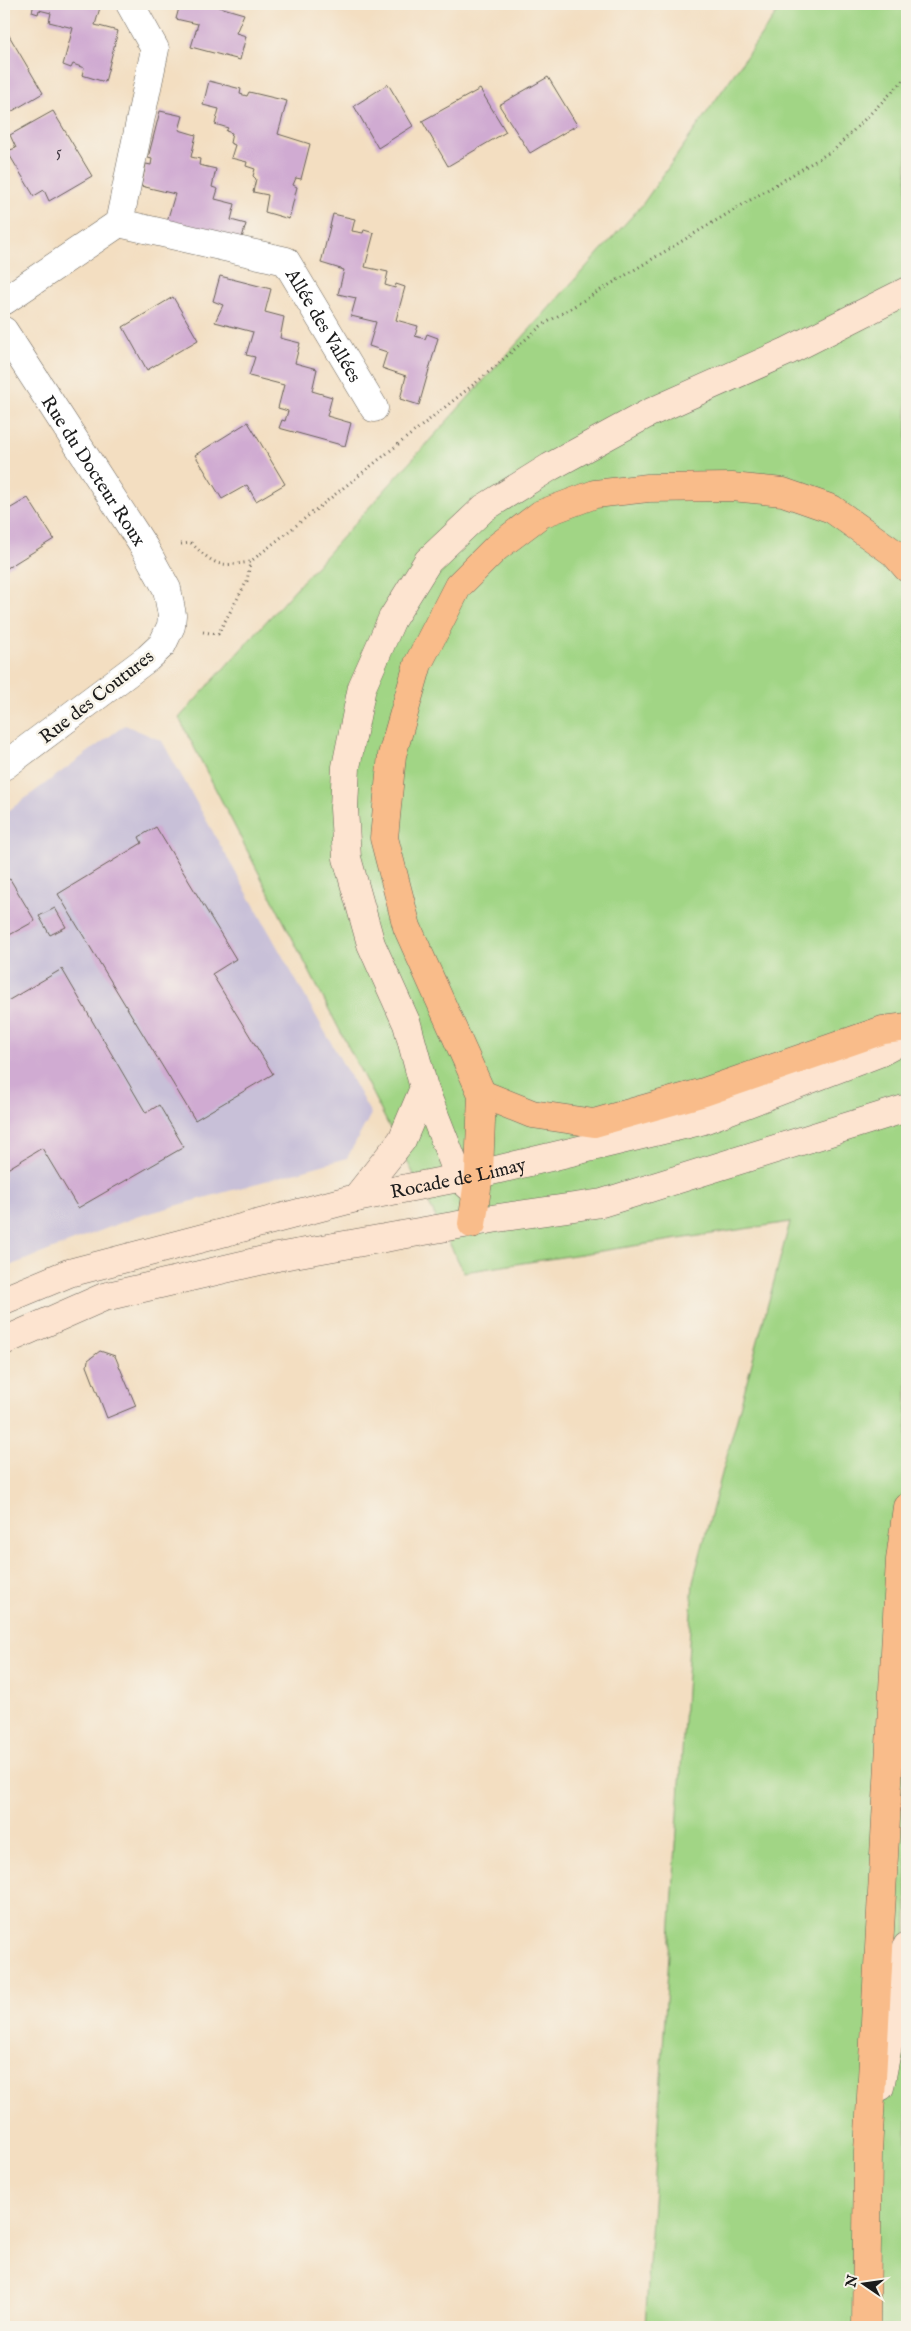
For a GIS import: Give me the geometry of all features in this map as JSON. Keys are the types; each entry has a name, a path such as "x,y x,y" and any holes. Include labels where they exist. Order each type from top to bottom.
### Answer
{"main road":[{"path":"485,1221 471,1181 424,1088 407,1024 371,944 347,858 344,808 346,767 362,687 392,619 428,561 484,508 550,467 649,412 788,350 907,291"},
{"path":"471,1181 482,1094 407,927 384,838 392,755 418,664 458,586 496,548 541,514 595,494 648,488 732,487 783,492 832,510 894,553 907,568"},
{"path":"482,1094 532,1114 594,1122 704,1092 883,1030 907,1027"},
{"name":"Rocade de Limay","path":"4,1300 69,1273 356,1198 471,1181 701,1120 879,1053 907,1038"},
{"path":"356,1198 402,1140 424,1088"},
{"path":"4,1342 104,1297 277,1257 602,1203 907,1108"},
{"path":"866,2327 868,2152 900,1560 907,1507"},
{"path":"868,2152 907,1946"}],"street":[{"path":"4,301 119,223 155,49 130,4"},
{"name":"Allée des Vallées","path":"119,223 286,260 374,408"},
{"name":"Rue du Docteur Roux","path":"4,331 144,547 167,589 171,621"},
{"name":"Rue des Coutures","path":"4,766 148,658 162,644 171,621"}],"path":[{"path":"144,547 191,543 209,560 224,566 250,562 483,376 541,326 835,149 907,77"},
{"path":"171,621 218,634 247,580 250,562"}],"shaded area":[{"path":"125,725 162,741 371,1114 347,1158 136,1217 4,1268 4,814"}],"green space":[{"path":"783,4 907,4 907,2327 645,2327 693,1581 790,1222 464,1272 179,718 642,205"}],"building":[{"path":"34,4 101,4 95,25 118,31 105,82 82,75 84,68 73,64 71,68 63,65 73,28 49,22 51,13 39,10 38,14 32,12"},
{"path":"180,4 209,4 244,14 236,33 246,36 240,60 191,47 198,24 176,19"},
{"path":"4,27 43,93 4,116"},
{"path":"548,77 577,125 530,153 499,105"},
{"path":"209,81 241,89 240,94 247,96 249,92 287,101 278,134 310,144 301,179 296,178 293,185 297,187 289,219 265,212 268,195 253,192 256,179 253,176 255,169 246,166 247,162 231,158 235,145 230,143 232,133 226,131 228,128 215,124 219,109 203,105"},
{"path":"388,84 413,126 378,148 354,106"},
{"path":"480,89 506,132 448,166 422,121"},
{"path":"53,111 92,176 49,201 44,190 34,196 7,151 16,148 10,135"},
{"path":"160,111 183,116 179,130 196,135 191,157 200,159 199,165 216,169 212,187 218,189 215,199 235,204 231,220 246,224 239,248 165,228 175,194 141,186 146,164 151,165 152,159 148,158"},
{"path":"333,214 355,219 352,231 363,233 364,230 374,233 365,267 388,272 385,285 395,288 396,284 405,287 396,320 418,326 415,336 425,339 427,334 438,338 419,405 400,399 406,376 382,368 387,352 369,346 376,322 351,316 356,298 338,294 344,270 321,263"},
{"path":"220,276 271,289 265,312 284,317 280,338 300,343 295,363 317,369 312,391 332,397 327,416 351,423 345,446 279,428 282,420 285,421 288,411 278,408 284,385 249,376 255,357 246,355 253,332 215,322 223,305 213,301"},
{"path":"173,297 198,340 147,370 123,327"},
{"path":"248,422 285,484 256,501 247,485 222,499 195,455"},
{"path":"28,498 54,539 4,570 4,512"},
{"path":"156,827 236,959 212,974 273,1074 195,1120 58,894 142,843 139,837"},
{"path":"10,879 35,921 4,938 4,882"},
{"path":"55,908 66,927 50,935 39,916"},
{"path":"62,969 146,1113 159,1105 184,1147 78,1208 42,1148 4,1171 4,1003"},
{"path":"100,1351 115,1356 136,1406 107,1418 87,1366 88,1360"}]}
